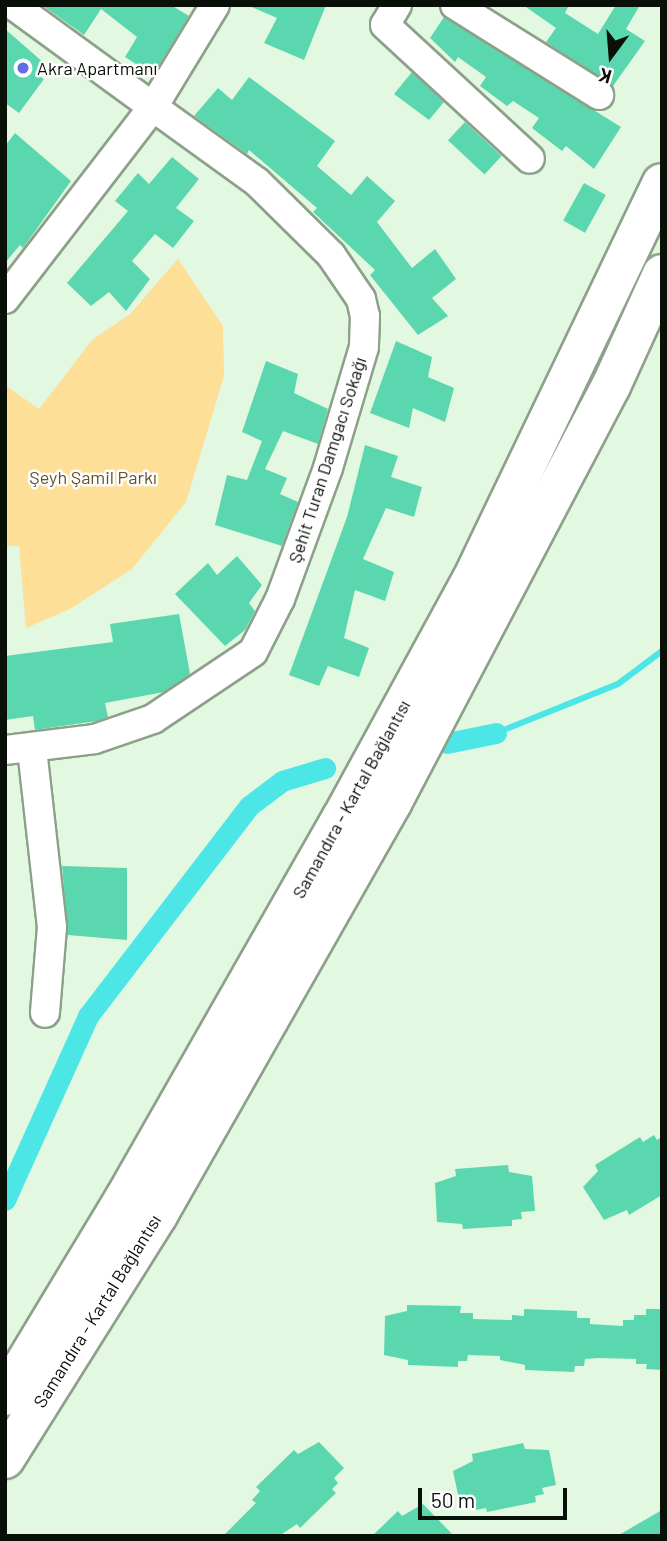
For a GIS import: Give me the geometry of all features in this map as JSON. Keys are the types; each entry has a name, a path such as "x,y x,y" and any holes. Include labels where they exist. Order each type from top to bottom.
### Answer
{"highway":[{"name":"Samandıra - Kartal Bağlantısı","path":"5,1396 151,1152 452,617 662,183"},
{"name":"Samandıra - Kartal Bağlantısı","path":"5,1459 158,1216 392,803 611,386 662,274"}],"street":[{"name":"Şehit Turan Damgacı Sokağı","path":"13,5 257,182 331,255 361,299 364,347 328,468 285,586 253,652 153,719 95,739 19,749 52,927 45,1013"},
{"path":"5,299 153,107 215,5"},
{"path":"397,5 385,25 530,159"},
{"path":"455,5 599,95"}],"green space":[{"name":"Şeyh Şamil Parkı","path":"178,259 223,326 224,376 186,502 132,569 70,609 26,628 19,546 5,546 5,385 39,409 92,340 130,314"}],"building":[{"path":"42,5 171,5 189,16 153,75 125,57 137,37 101,9 84,35"},
{"path":"247,5 326,5 304,60 264,43 277,18"},
{"path":"523,5 569,5 565,13 598,34 616,5 640,5 626,29 645,41 613,86 546,42 556,28"},
{"path":"444,17 621,127 594,169 566,146 562,151 532,128 539,118 513,101 507,106 480,86 486,77 458,57 455,62 430,38"},
{"name":"Akra Apartmanı","path":"5,29 44,63 36,74 44,79 19,113 5,103"},
{"path":"412,72 444,102 429,120 394,94"},
{"path":"249,77 335,141 317,166 351,195 367,176 395,201 377,222 412,268 435,249 456,279 432,298 448,316 418,335 370,275 375,270 313,212 317,208 249,150 247,154 194,116 218,88 232,100"},
{"path":"465,122 502,156 485,174 448,140"},
{"path":"15,133 71,181 23,248 20,245 5,263 5,146"},
{"path":"172,157 199,179 176,208 194,221 173,248 155,234 132,261 150,279 126,311 109,292 91,306 67,283 128,211 115,201 138,173 149,184"},
{"path":"584,183 606,195 585,233 563,221"},
{"path":"396,341 432,357 428,377 454,388 445,422 413,408 409,428 370,413"},
{"path":"266,361 298,374 294,393 328,409 318,444 283,431 265,469 287,478 280,494 298,502 282,546 215,525 227,475 247,480 262,441 242,432"},
{"path":"365,445 398,456 391,477 422,487 414,517 386,508 363,559 394,572 385,601 355,590 344,638 369,648 359,677 328,666 319,686 289,675 347,517"},
{"path":"237,556 262,585 249,603 255,611 245,630 225,646 175,594 208,563 217,575"},
{"path":"179,614 190,674 164,692 105,703 108,717 97,721 35,730 33,716 5,720 5,656 113,642 110,624"},
{"path":"62,866 127,868 127,940 68,935"},
{"path":"654,1135 657,1140 662,1137 662,1195 629,1215 627,1210 604,1220 583,1187 598,1171 595,1165 640,1137 643,1142"},
{"path":"508,1165 509,1172 532,1176 535,1211 521,1212 522,1219 512,1220 512,1226 463,1229 462,1224 437,1222 435,1183 456,1176 455,1169"},
{"path":"407,1305 461,1306 460,1313 473,1313 473,1319 512,1320 512,1315 524,1316 524,1309 577,1311 577,1318 590,1318 590,1324 623,1326 623,1320 634,1320 634,1315 646,1315 646,1309 662,1309 662,1370 646,1369 647,1364 636,1364 636,1359 599,1358 585,1359 584,1366 575,1366 574,1372 525,1370 525,1365 500,1360 500,1356 468,1355 467,1361 458,1361 458,1367 408,1365 408,1360 384,1355 385,1316 407,1311"},
{"path":"319,1442 344,1468 334,1478 338,1483 332,1489 336,1493 300,1528 297,1524 279,1536 223,1536 256,1503 252,1500 260,1491 256,1487 294,1450 298,1454"},
{"path":"523,1443 525,1449 549,1450 556,1485 542,1488 544,1494 535,1496 536,1502 487,1512 486,1508 476,1510 475,1506 461,1509 453,1471 473,1461 472,1454"},
{"path":"423,1504 454,1536 372,1536 398,1511 402,1516"},
{"path":"662,1510 662,1536 617,1536"}],"waterway":[{"path":"496,733 618,684 662,651"},
{"path":"447,743 496,733"},
{"path":"5,1200 88,1016 249,806 282,781 325,768"}],"place":[{"name":"Akra Apartmanı","path":"23,68"}]}
